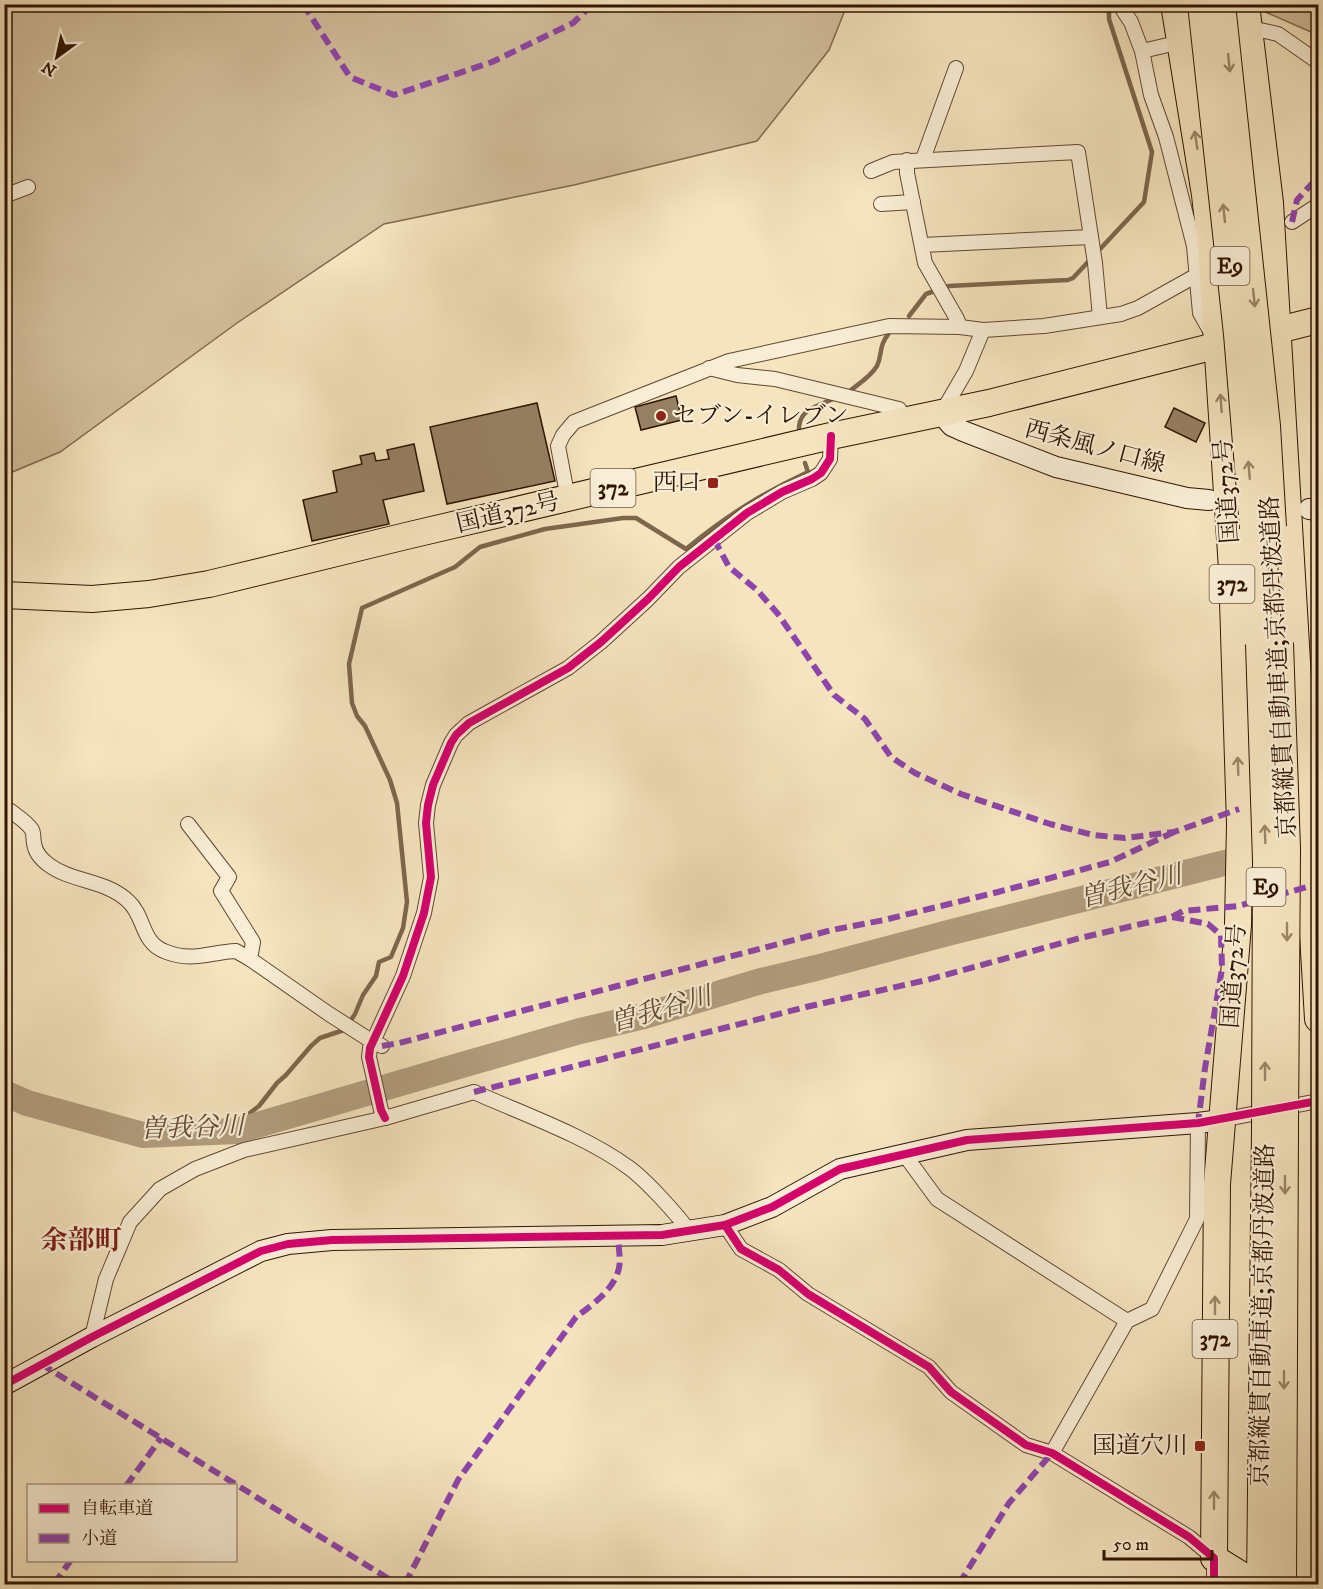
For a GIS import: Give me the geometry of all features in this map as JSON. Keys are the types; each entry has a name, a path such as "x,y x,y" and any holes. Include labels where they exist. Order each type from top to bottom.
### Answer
{"highway":[{"path":"1174,4 1205,195 1218,345"},
{"name":"京都縦貫自動車道;京都丹波道路","path":"1201,4 1237,334 1268,520"},
{"name":"京都縦貫自動車道;京都丹波道路","path":"1222,4 1267,426 1270,643 1287,849 1258,1584"},
{"path":"1246,4 1270,203 1318,1019"},
{"name":"国道372号","path":"4,595 92,599 190,588 831,436 941,414 1318,320"},
{"name":"国道372号","path":"1214,1558 1216,1234 1210,1122 1230,1042 1238,925 1240,825 1232,569 1218,345"},
{"name":"京都縦貫自動車道;京都丹波道路","path":"1275,1128 1283,1578"},
{"path":"1214,1558 1258,1584"}],"street":[{"path":"1119,4 1131,22 1142,51 1151,95 1167,137 1194,246 1200,313 1218,345"},
{"path":"1260,30 1278,34 1318,62"},
{"path":"1142,51 1168,45"},
{"path":"923,159 956,68"},
{"path":"871,171 893,162 908,160 1078,152 1093,250 1100,318"},
{"path":"908,160 907,173 925,263 960,327"},
{"path":"4,196 28,187"},
{"path":"881,204 913,202"},
{"path":"1292,222 1318,206"},
{"path":"922,245 1093,250"},
{"path":"568,499 558,446 563,435 574,422 709,368 729,361 889,326 960,327 982,330 1044,326 1121,314 1138,308 1197,275"},
{"path":"941,414 966,371 982,330"},
{"path":"709,368 737,375 775,379 888,406 898,409 907,422"},
{"name":"西条風ノ口線","path":"941,414 952,426 1056,468 1187,498 1209,500"},
{"path":"383,1114 369,1057 372,1041 403,976 424,912 431,877 426,823 428,805 439,768 456,735 477,719 568,668 601,642 679,567 731,526 782,492 821,473 830,459 831,436"},
{"path":"1240,503 1268,520"},
{"path":"4,806 32,830 34,846 40,857 50,866 101,885 126,898 135,910 149,940 162,951 189,957 236,951 372,1041"},
{"path":"188,824 229,876 221,891 253,942 250,959"},
{"path":"92,1337 106,1279 130,1222 160,1190 195,1169 244,1150 474,1092 599,1148 630,1168 689,1231"},
{"path":"4,1385 92,1337 261,1251 288,1244 332,1240 651,1235 689,1231 725,1225 772,1207 840,1169 967,1140 1210,1122 1318,1101"},
{"path":"1052,1453 1127,1321 1152,1309 1197,1219 1210,1122"},
{"path":"904,1154 937,1199 1127,1321"},
{"path":"725,1225 741,1249 779,1270 808,1294 929,1367 951,1392 1026,1445 1052,1453 1189,1537 1214,1558 1214,1584"}],"shaded area":[{"path":"5,5 847,5 829,50 757,141 574,185 384,224 237,323 60,452 5,475"},
{"path":"1260,5 1318,5 1318,35 1261,10"}],"building":[{"path":"676,396 682,420 641,430 635,407"},
{"path":"537,403 555,481 447,504 430,427"},
{"path":"1174,408 1205,423 1196,442 1165,427"},
{"path":"414,444 424,491 383,500 389,524 312,541 303,500 337,492 333,471 362,464 360,456 374,453 376,461 389,459 387,450"}],"waterway":[{"path":"909,316 926,294 949,286 1073,278 1144,202 1152,152 1109,19 1109,4"},
{"path":"851,390 869,376 877,366 883,342 889,333"},
{"path":"799,433 801,419 809,410 835,398"},
{"path":"237,1131 246,1116 259,1106 311,1046 320,1038 344,1030 376,976 379,962 391,957 403,928 407,902 397,803 390,780 352,703 349,664 362,608 455,567 480,547 545,529 636,518 686,549 744,506 808,472 805,463"},
{"name":"曽我谷川","path":"4,1093 27,1103 143,1135 237,1131 761,981 1260,854"}],"marked path":[{"path":"303,4 350,77 394,95 492,62 573,23 593,4"},
{"path":"1292,222 1297,200 1318,177"},
{"path":"714,539 729,567 757,590 778,614 834,695 865,719 891,757 915,773 961,794 1050,824 1093,835 1125,838 1174,832 1239,809"},
{"path":"382,1046 832,930 884,920 1110,862 1174,832"},
{"path":"1172,917 1183,911 1238,906 1318,884"},
{"path":"474,1092 806,1007 927,980 1080,938 1172,917 1208,924 1221,935 1222,969 1198,1123"},
{"path":"405,1584 458,1480 576,1317 602,1296 613,1283 620,1264 618,1235"},
{"path":"41,1364 235,1484"},
{"path":"127,1484 161,1438"},
{"path":"959,1584 1009,1503 1052,1453"},
{"path":"237,1485 397,1584"},
{"path":"54,1584 70,1562"}],"cycle path":[{"path":"385,1118 381,1110 369,1057 370,1048 403,976 424,913 431,877 426,823 428,805 433,785 456,735 469,723 568,668 601,642 679,567 747,513 782,492 821,473 830,459 831,436"},
{"path":"4,1385 92,1337 261,1251 288,1244 332,1240 662,1235 725,1225 772,1207 840,1169 967,1140 1198,1123 1318,1101"},
{"path":"725,1225 741,1249 779,1270 808,1294 929,1367 951,1392 1026,1445 1052,1453 1189,1537 1214,1558 1214,1584"}],"place":[{"name":"セブン-イレブン","path":"661,416"},
{"name":"西口","path":"713,483"},
{"name":"国道穴川","path":"1200,1446"}],"district":[{"name":"余部町","path":"81,1241"}]}
